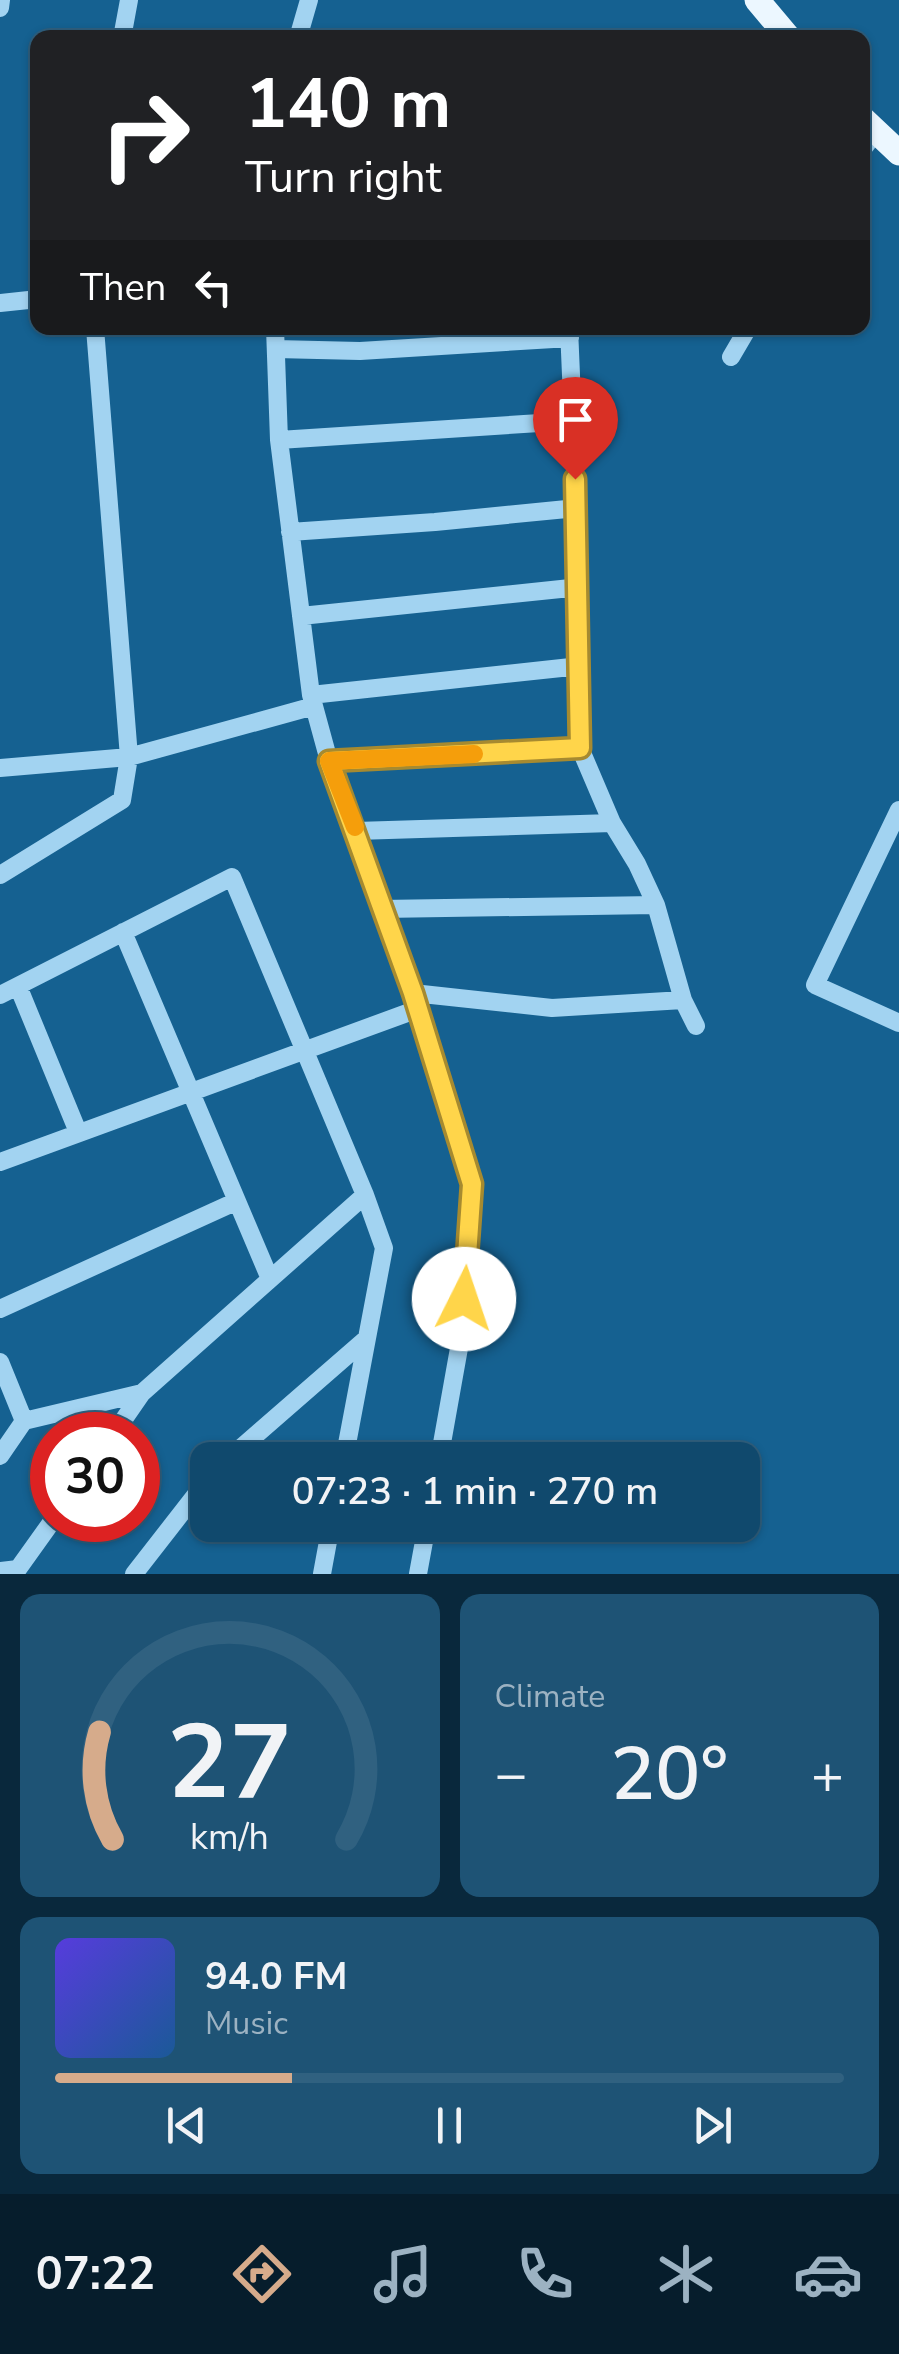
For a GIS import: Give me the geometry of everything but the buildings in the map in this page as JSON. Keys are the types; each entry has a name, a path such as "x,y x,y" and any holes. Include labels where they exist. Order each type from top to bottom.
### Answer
{"main road":[{"path":"757,0 782,30"},
{"path":"870,136 899,153"}],"street":[{"path":"0,8 1,0"},
{"path":"123,30 129,0"},
{"path":"300,30 309,0"},
{"path":"0,303 30,300"},
{"path":"0,874 122,800 129,757 95,335"},
{"path":"275,335 279,440 312,700 329,761 415,1001 472,1184 462,1337 442,1442"},
{"path":"276,349 360,350 545,335"},
{"path":"570,335 580,587 580,748 612,824 656,905 683,1000 696,1026"},
{"path":"731,357 744,335"},
{"path":"279,440 572,421"},
{"path":"290,532 577,508"},
{"path":"301,616 580,587"},
{"path":"0,768 129,757 312,700 580,666"},
{"path":"329,761 580,748"},
{"path":"899,810 814,985 899,1023"},
{"path":"356,831 612,824"},
{"path":"0,995 232,876 384,1248 347,1442"},
{"path":"382,909 656,905"},
{"path":"123,932 270,1279"},
{"path":"18,986 78,1132"},
{"path":"0,1162 305,1050 415,1001 552,1008 683,1000"},
{"path":"129,1412 142,1393 365,1195"},
{"path":"0,1309 235,1202"},
{"path":"247,1442 366,1340"},
{"path":"0,1362 24,1421"},
{"path":"0,1456 24,1421 142,1393"},
{"path":"134,1574 190,1502"},
{"path":"0,1571 18,1570 37,1542"},
{"path":"322,1574 328,1542"},
{"path":"418,1574 424,1542"}],"slow traffic":[{"path":"355,827 329,761 474,754"}],"route":[{"path":"464,1299 472,1184 413,993 329,761 580,748 575,479"}]}
